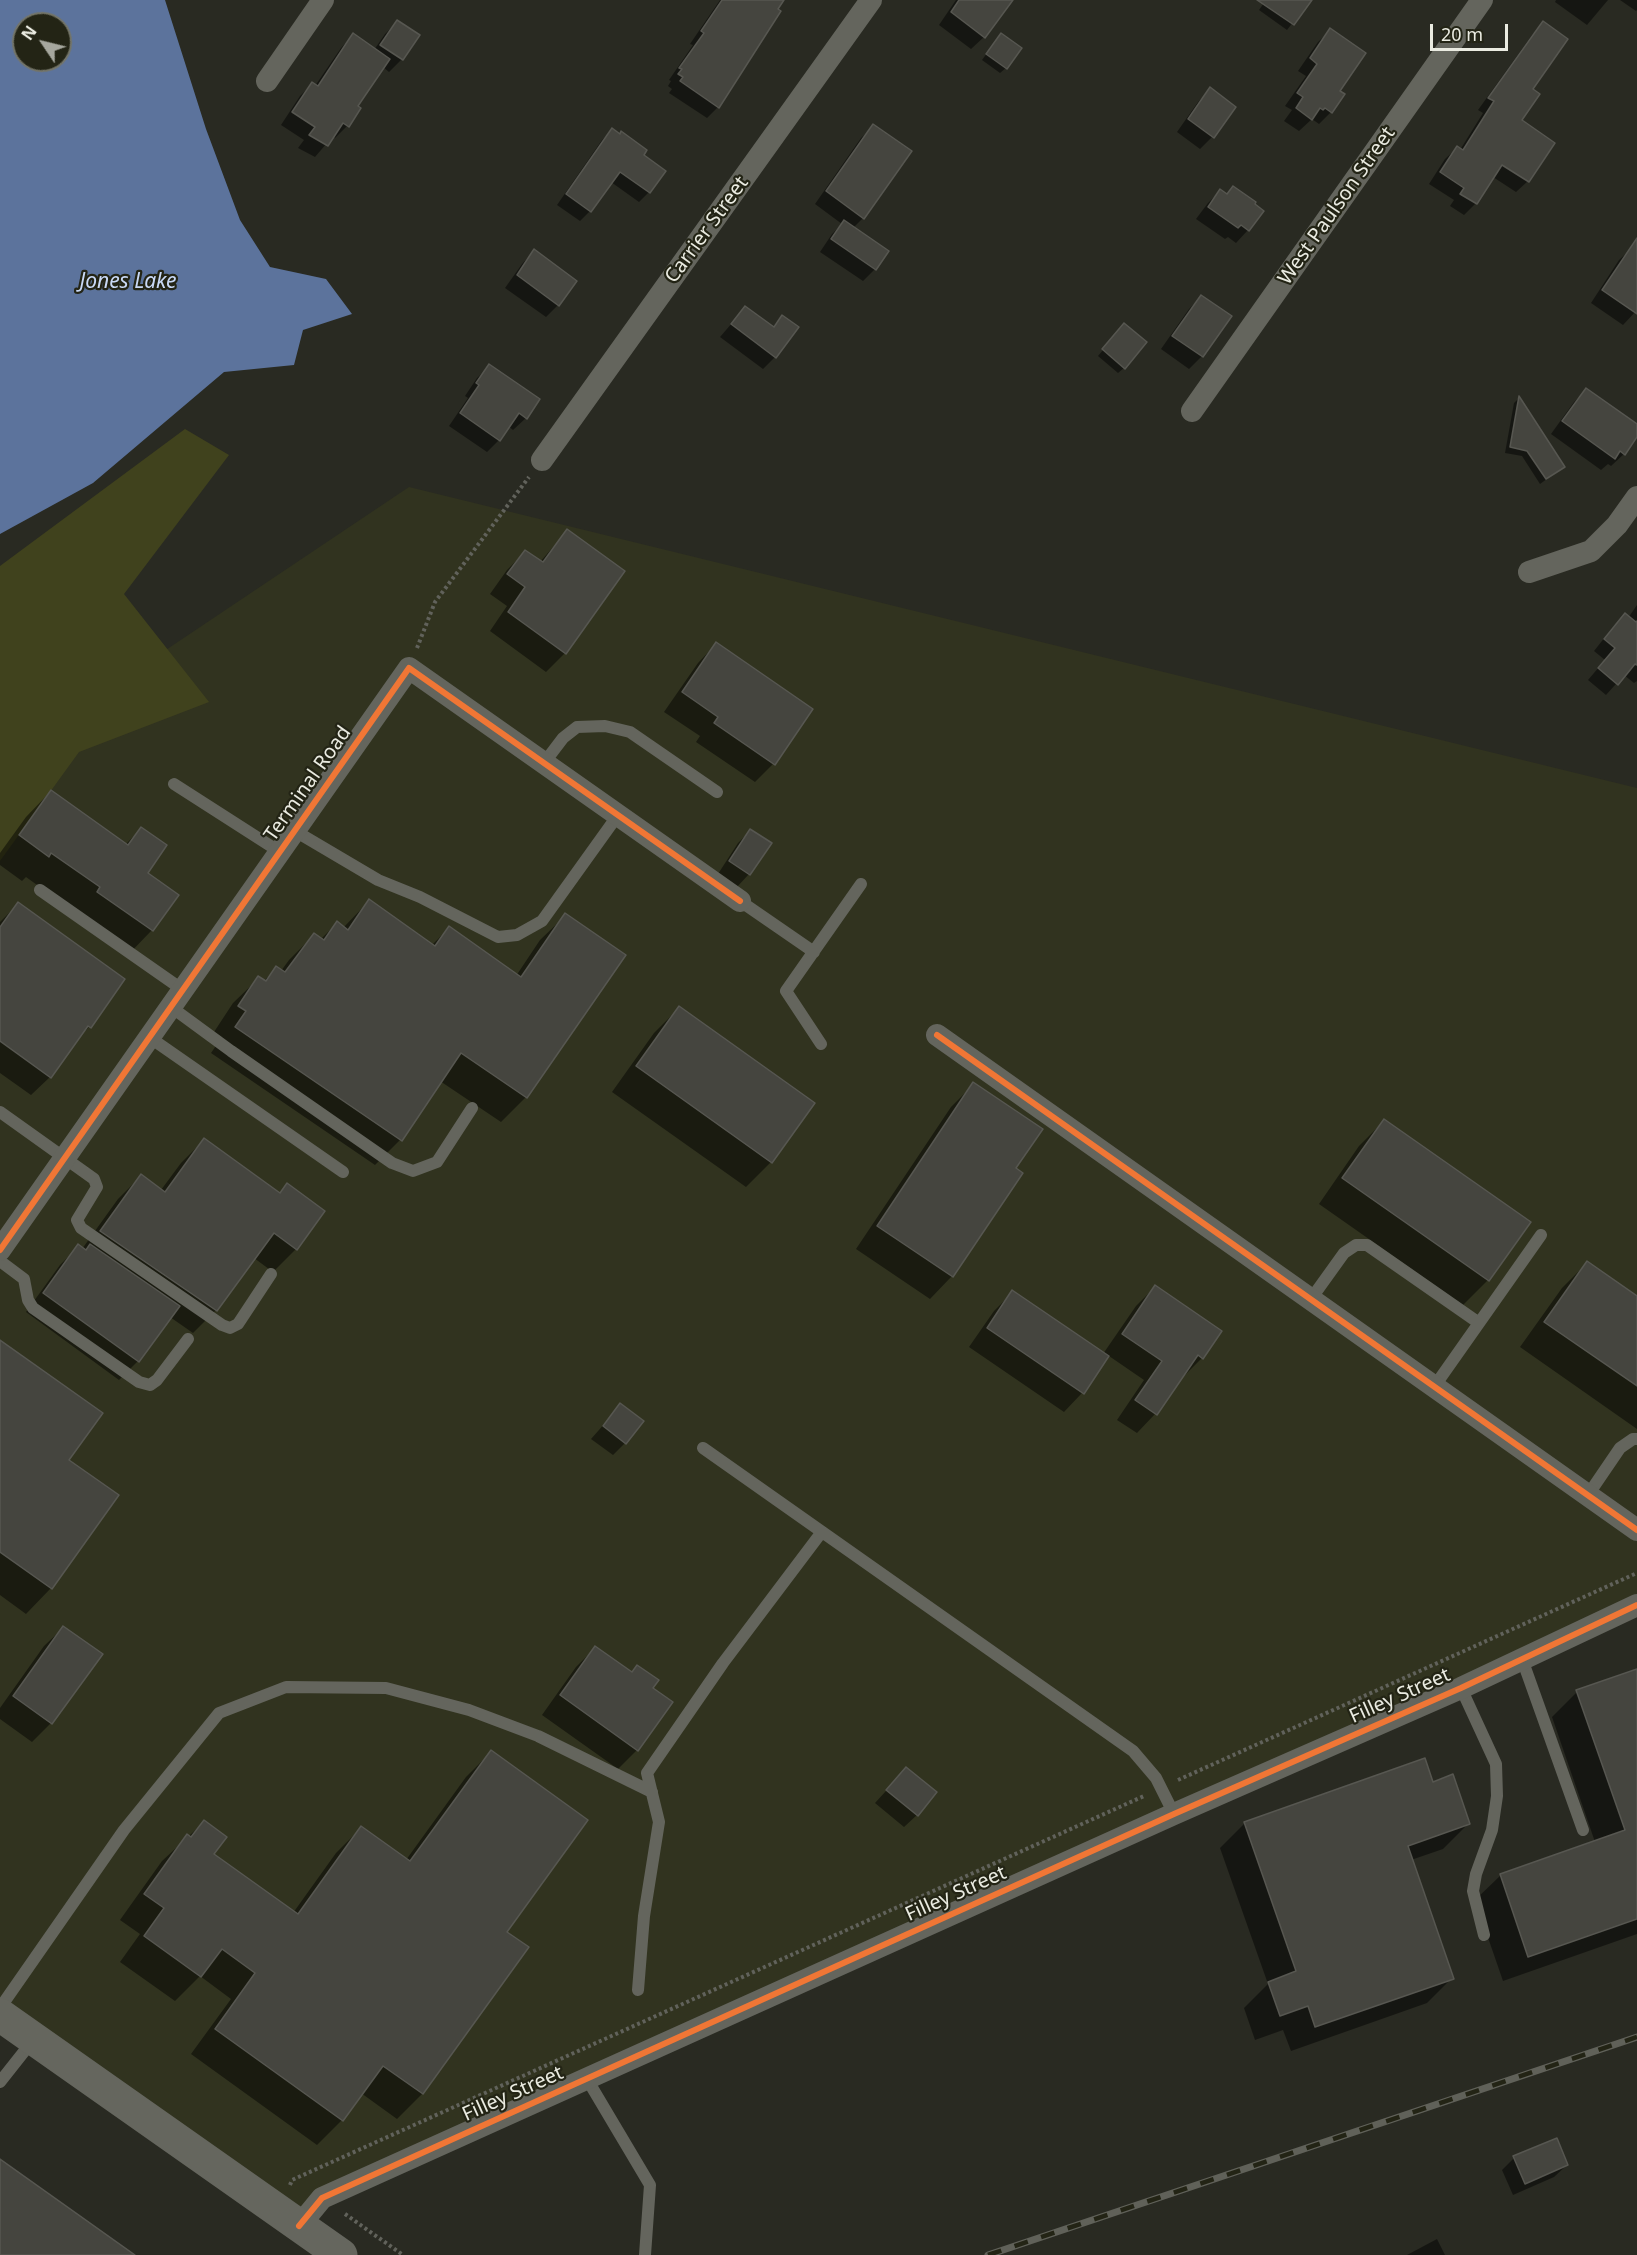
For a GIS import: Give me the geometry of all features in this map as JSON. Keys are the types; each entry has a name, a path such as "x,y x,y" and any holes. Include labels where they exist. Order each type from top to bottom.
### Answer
{"street":[{"path":"267,81 323,0"},
{"name":"Carrier Street","path":"542,460 871,0"},
{"name":"West Paulson Street","path":"1192,411 1482,0"},
{"path":"1529,573 1591,551 1617,525 1637,497"},
{"path":"409,668 740,901"},
{"name":"Terminal Road","path":"0,1250 409,668"},
{"path":"937,1035 1637,1530"},
{"name":"Filley Street","path":"289,2218 322,2198 1174,1814 1461,1688 1637,1605"},
{"path":"0,2015 341,2255"}],"lane":[{"path":"544,763 563,738 577,727 605,726 630,732 717,792"},
{"path":"174,784 280,852"},
{"path":"295,831 378,880 420,897 498,938 517,935 542,921 618,815"},
{"path":"821,1044 786,991 861,884"},
{"path":"40,890 177,998 231,1051 392,1163 413,1171 437,1162 472,1108"},
{"path":"740,901 814,952"},
{"path":"149,1037 343,1172"},
{"path":"0,1112 94,1179 97,1187 77,1220 81,1228 222,1325 231,1328 238,1324 271,1274"},
{"path":"1434,1387 1541,1235"},
{"path":"1311,1299 1344,1253 1356,1245 1366,1245 1479,1323"},
{"path":"0,1261 24,1279 28,1300 33,1308 139,1382 150,1385 157,1380 188,1339"},
{"path":"1588,1496 1620,1448 1633,1439 1637,1439"},
{"path":"703,1448 1133,1751 1156,1778 1174,1814"},
{"path":"638,1989 644,1916 659,1822 647,1773 723,1663 822,1533"},
{"path":"1522,1659 1583,1830"},
{"path":"0,2008 124,1830 219,1713 285,1687 386,1688 469,1710 538,1736 652,1792"},
{"path":"1461,1688 1496,1764 1497,1796 1492,1830 1476,1874 1473,1891 1484,1935"},
{"path":"0,2082 34,2038"},
{"path":"587,2079 650,2185 645,2255"}],"path":[{"path":"409,668 435,602 542,460"},
{"path":"292,2180 1637,1574"},
{"path":"292,2180 322,2198 403,2255"},
{"path":"289,2218 292,2180"}],"shaded area":[{"path":"409,487 1637,788 1637,1605 322,2198 299,2226 0,2011 0,781 33,739"}],"green space":[{"path":"185,429 229,455 124,594 209,702 79,752 0,861 0,566"}],"water":[{"name":"Jones Lake","path":"0,0 165,0 206,129 240,220 270,267 326,279 352,314 303,330 294,365 224,372 93,483 0,534"}],"building":[{"path":"722,0 784,0 778,9 781,11 719,108 680,81 683,77 678,74 682,69 679,68 704,33 701,31"},
{"path":"959,0 1013,0 985,38 951,12"},
{"path":"1257,0 1312,0 1294,25"},
{"path":"397,20 420,35 403,60 380,45"},
{"path":"1543,21 1568,39 1533,89 1540,94 1522,120 1555,143 1529,182 1502,165 1477,204 1460,194 1464,188 1440,172 1457,146 1463,150 1494,101 1488,98"},
{"path":"1330,28 1366,53 1340,91 1345,94 1332,113 1325,108 1323,110 1320,108 1312,120 1296,108 1303,97 1297,93 1317,64 1310,58"},
{"path":"353,33 390,59 358,106 361,108 349,127 343,123 328,146 309,135 315,127 292,112 312,82 318,86"},
{"path":"1001,33 1022,48 1007,69 986,54"},
{"path":"1210,87 1236,107 1214,138 1188,119"},
{"path":"873,124 912,151 864,219 826,191"},
{"path":"612,128 620,134 621,131 647,150 644,155 666,171 650,193 620,172 591,212 566,194"},
{"path":"1233,186 1256,202 1255,204 1264,211 1249,231 1241,225 1238,228 1208,207 1220,189 1227,194"},
{"path":"844,220 889,251 876,270 831,239"},
{"path":"1637,238 1637,314 1602,290"},
{"path":"534,249 577,281 559,306 517,275"},
{"path":"1201,295 1232,316 1203,357 1172,336"},
{"path":"745,306 774,327 782,315 799,327 776,358 731,324"},
{"path":"1124,323 1147,342 1125,369 1102,349"},
{"path":"489,364 540,399 527,419 519,413 500,441 460,413 479,385 476,383"},
{"path":"1586,388 1637,424 1637,437 1625,455 1620,451 1615,459 1562,421"},
{"path":"1519,396 1565,467 1546,479 1527,451 1510,447"},
{"path":"567,529 625,571 566,654 508,612 525,587 507,574 525,550 543,562"},
{"path":"1625,613 1637,621 1637,665 1635,664 1618,685 1598,668 1615,648 1604,639"},
{"path":"716,642 813,709 775,765 714,723 718,717 682,692"},
{"path":"51,790 128,845 141,827 167,845 148,873 179,895 153,931 97,892 100,887 51,853 49,857 19,835"},
{"path":"750,829 772,843 750,875 729,861"},
{"path":"369,899 435,946 449,926 521,977 565,913 626,955 527,1098 461,1053 402,1141 235,1027 246,1011 238,1006 258,976 266,981 276,966 285,972 314,933 324,940 337,921 348,930"},
{"path":"18,902 125,979 91,1028 88,1026 51,1078 0,1041 0,927"},
{"path":"679,1006 815,1103 772,1163 636,1066"},
{"path":"973,1082 1043,1129 1016,1168 1023,1173 953,1277 877,1226"},
{"path":"1384,1119 1531,1222 1489,1281 1342,1178"},
{"path":"204,1138 280,1193 287,1183 325,1211 297,1250 274,1233 217,1311 100,1231 141,1174 165,1192"},
{"path":"78,1244 86,1250 90,1244 180,1306 139,1362 43,1293"},
{"path":"1587,1261 1637,1296 1637,1386 1544,1322"},
{"path":"1155,1285 1222,1331 1203,1359 1198,1355 1157,1415 1135,1400 1162,1361 1122,1334"},
{"path":"1012,1290 1109,1356 1084,1394 987,1328"},
{"path":"0,1340 103,1413 69,1460 119,1495 52,1589 0,1552"},
{"path":"620,1403 644,1421 626,1444 603,1426"},
{"path":"63,1626 103,1654 52,1724 13,1696"},
{"path":"595,1646 632,1672 637,1665 659,1680 653,1688 673,1702 638,1751 560,1695"},
{"path":"1637,1669 1637,1919 1528,1957 1500,1874 1625,1830 1576,1690"},
{"path":"491,1750 588,1820 507,1932 529,1947 423,2094 383,2066 343,2121 215,2029 255,1973 222,1949 201,1977 144,1936 164,1908 144,1894 187,1834 191,1837 204,1820 227,1837 214,1854 298,1914 361,1826 410,1861"},
{"path":"1425,1758 1433,1782 1453,1774 1470,1824 1408,1846 1454,1979 1315,2027 1308,2006 1280,2016 1268,1982 1296,1971 1244,1822"},
{"path":"906,1767 937,1792 918,1816 886,1790"},
{"path":"1557,2138 1568,2165 1525,2184 1513,2156"},
{"path":"0,2159 135,2255 0,2255"}],"railway":[{"path":"988,2255 1637,2037"}],"cycle path":[{"path":"0,1250 409,668 740,901"},
{"path":"937,1035 1637,1530"},
{"path":"299,2226 322,2198 1174,1814 1461,1688 1637,1605"}]}
